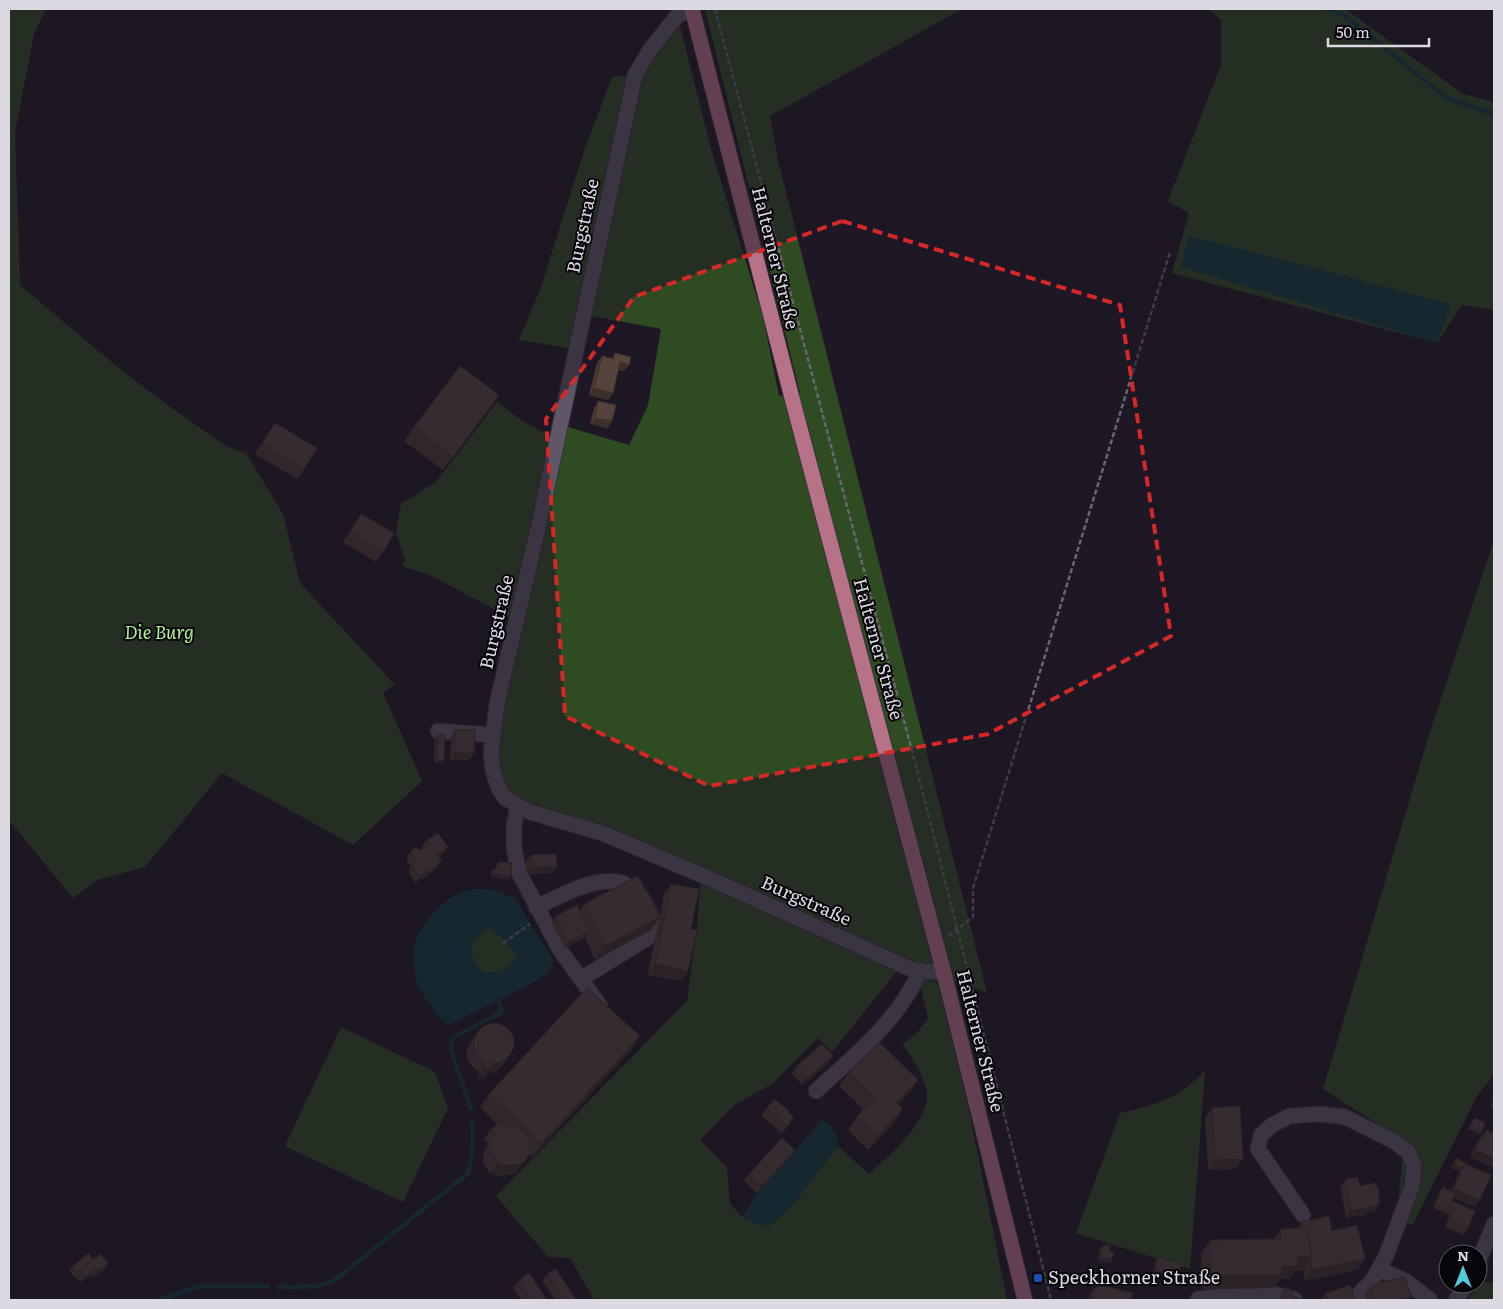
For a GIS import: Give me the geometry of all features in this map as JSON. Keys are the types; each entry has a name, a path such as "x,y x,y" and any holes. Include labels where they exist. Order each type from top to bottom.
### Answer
{"main road":[{"name":"Halterner Straße","path":"692,9 937,945 1026,1300"}],"street":[{"name":"Burgstraße","path":"692,9 677,16 650,50 635,76 540,520 497,703 493,735 493,771 498,787 505,798 530,812 602,833 706,877 913,970 944,973"},
{"path":"438,731 493,735"},
{"path":"518,806 514,825 514,848 519,873 560,950 598,1005 610,1016"},
{"path":"539,912 594,882 610,880 623,883 635,889 645,903 654,926 653,932 649,937 581,978"},
{"path":"816,1092 874,1037 913,988 920,971"},
{"path":"1303,1215 1258,1149 1261,1135 1272,1125 1290,1116 1321,1114 1345,1117 1395,1142 1408,1152 1414,1166 1412,1186 1386,1256 1372,1281 1356,1297 1356,1300"},
{"path":"1486,1244 1494,1224"},
{"path":"1379,1269 1407,1282 1430,1300"},
{"path":"1198,1300 1229,1296 1275,1294 1295,1300"}],"path":[{"path":"715,9 913,757 1051,1300"},
{"path":"937,945 973,916 974,888 1170,252"},
{"path":"503,943 539,912"}],"highlighted area":[{"path":"842,221 1120,305 1171,636 988,734 709,786 565,716 546,419 634,297"}],"green space":[{"name":"Die Burg","path":"9,9 46,9 34,34 15,132 20,285 148,391 218,441 246,453 283,514 300,583 395,685 383,693 422,781 353,845 222,773 145,867 97,880 73,898 9,820"},
{"path":"705,9 962,9 770,116 778,160 987,993 530,810 499,785 495,752 561,425 629,445 648,405 661,329 586,315 636,76 678,18 713,156 763,317 779,396 800,393"},
{"path":"1208,9 1345,9 1463,94 1494,102 1494,310 1462,305 1437,343 1172,273 1189,213 1168,201 1221,65 1221,20"},
{"path":"633,75 574,349 519,340 540,290 585,148 612,77"},
{"path":"497,402 524,422 555,438 514,620 430,575 402,566 405,560 396,533 401,504 436,482"},
{"path":"1494,540 1494,1074 1477,1096 1413,1224 1396,1224 1404,1141 1323,1089 1431,728"},
{"path":"701,877 900,967 832,1052 818,1038 772,1084 734,1105 700,1140 727,1168 730,1203 740,1215 756,1224 770,1225 789,1209 838,1146 869,1174 908,1136 917,1124 927,1100 922,1076 903,1044 918,1032 928,1018 921,988 923,977 944,986 1007,1300 594,1300 570,1258 548,1257 496,1196 687,1001 697,929"},
{"path":"491,927 518,955 504,969 485,973 475,963 471,950 478,936"},
{"path":"341,1027 435,1072 448,1108 403,1202 285,1146"},
{"path":"1205,1071 1190,1269 1076,1233 1120,1113 1166,1100 1195,1081"},
{"path":"1488,1283 1494,1283 1494,1300 1468,1300 1472,1294 1488,1294"}],"shaded area":[{"path":"1189,236 1451,304 1437,343 1181,267"},
{"path":"489,889 515,898 553,961 547,974 449,1025 439,1017 420,989 413,963 414,946 423,926 448,900 466,891","holes":["491,927 518,955 504,969 485,973 475,963 471,951 472,945 478,936"]},
{"path":"822,1120 834,1131 838,1146 789,1209 770,1225 757,1225 743,1217 757,1193"}],"building":[{"path":"615,353 631,357 629,365 620,362 613,393 594,388 602,356 614,359"},
{"path":"460,366 499,395 453,457 414,427"},
{"path":"598,401 616,405 612,421 595,418"},
{"path":"275,423 317,448 304,469 262,444"},
{"path":"361,514 394,533 383,552 350,532"},
{"path":"455,730 475,730 474,753 455,753"},
{"path":"438,735 445,735 444,760 437,760"},
{"path":"438,833 448,847 437,854 442,861 420,876 412,865 417,862 411,854 412,850 415,848 421,850 430,844 427,840"},
{"path":"556,854 557,866 532,867 531,855"},
{"path":"499,862 512,863 511,876 493,874 494,869 498,869"},
{"path":"638,876 660,917 605,946 584,904"},
{"path":"671,884 699,889 691,929 697,930 688,971 655,964"},
{"path":"577,905 590,931 569,942 556,916"},
{"path":"587,988 640,1036 541,1143 489,1094"},
{"path":"497,1023 510,1031 514,1038 514,1046 506,1059 499,1063 492,1063 491,1069 484,1068 486,1062 478,1055 474,1048 474,1040 482,1027"},
{"path":"879,1042 918,1080 896,1102 903,1109 877,1136 857,1116 875,1098 849,1072"},
{"path":"822,1044 833,1056 807,1078 797,1066"},
{"path":"774,1099 794,1117 787,1126 766,1109"},
{"path":"1240,1106 1243,1159 1215,1160 1212,1108"},
{"path":"1474,1118 1485,1123 1482,1131 1470,1126"},
{"path":"500,1122 504,1127 517,1126 529,1138 530,1153 526,1160 520,1164 505,1166 498,1163 490,1151 491,1140 495,1133 491,1129"},
{"path":"1486,1130 1494,1134 1494,1158 1475,1150"},
{"path":"782,1138 795,1150 762,1186 749,1174"},
{"path":"1456,1158 1468,1165 1465,1164 1462,1168 1454,1165"},
{"path":"1465,1164 1491,1175 1480,1200 1454,1189"},
{"path":"1347,1178 1358,1178 1360,1186 1375,1183 1380,1194 1378,1195 1380,1204 1366,1209 1351,1211 1345,1181"},
{"path":"1443,1187 1455,1194 1448,1210 1435,1204"},
{"path":"1452,1201 1475,1211 1468,1228 1450,1220 1455,1208 1450,1206"},
{"path":"1329,1216 1332,1231 1357,1225 1365,1259 1312,1270 1310,1260 1312,1257 1306,1228 1304,1228 1302,1222"},
{"path":"1306,1228 1312,1257 1298,1257 1298,1266 1282,1266 1282,1275 1211,1275 1211,1240 1281,1239 1281,1229"},
{"path":"1103,1245 1110,1246 1109,1251 1114,1252 1112,1260 1100,1257"},
{"path":"89,1253 93,1260 76,1273 72,1267"},
{"path":"101,1254 108,1264 98,1270 96,1268 85,1276 80,1269"},
{"path":"1158,1257 1181,1264 1177,1277 1155,1270"},
{"path":"556,1269 576,1300 564,1300 547,1274"},
{"path":"529,1273 547,1300 531,1300 518,1281"},
{"path":"1405,1277 1411,1296 1398,1300 1374,1300 1370,1287 1382,1282"},
{"path":"1350,1285 1355,1300 1328,1300 1326,1293"},
{"path":"1096,1286 1133,1293 1131,1300 1093,1300"},
{"path":"1286,1288 1294,1292 1292,1295 1302,1300 1279,1300"}],"waterway":[{"path":"1328,9 1344,15 1447,98 1494,114"},
{"path":"471,1109 451,1051 451,1043 454,1037 502,1012 498,1001"},
{"path":"279,1287 316,1286 336,1279 468,1173 473,1147 472,1120"},
{"path":"158,1300 200,1286 268,1286"}],"place":[{"name":"Speckhorner Straße","path":"1038,1278"}]}
